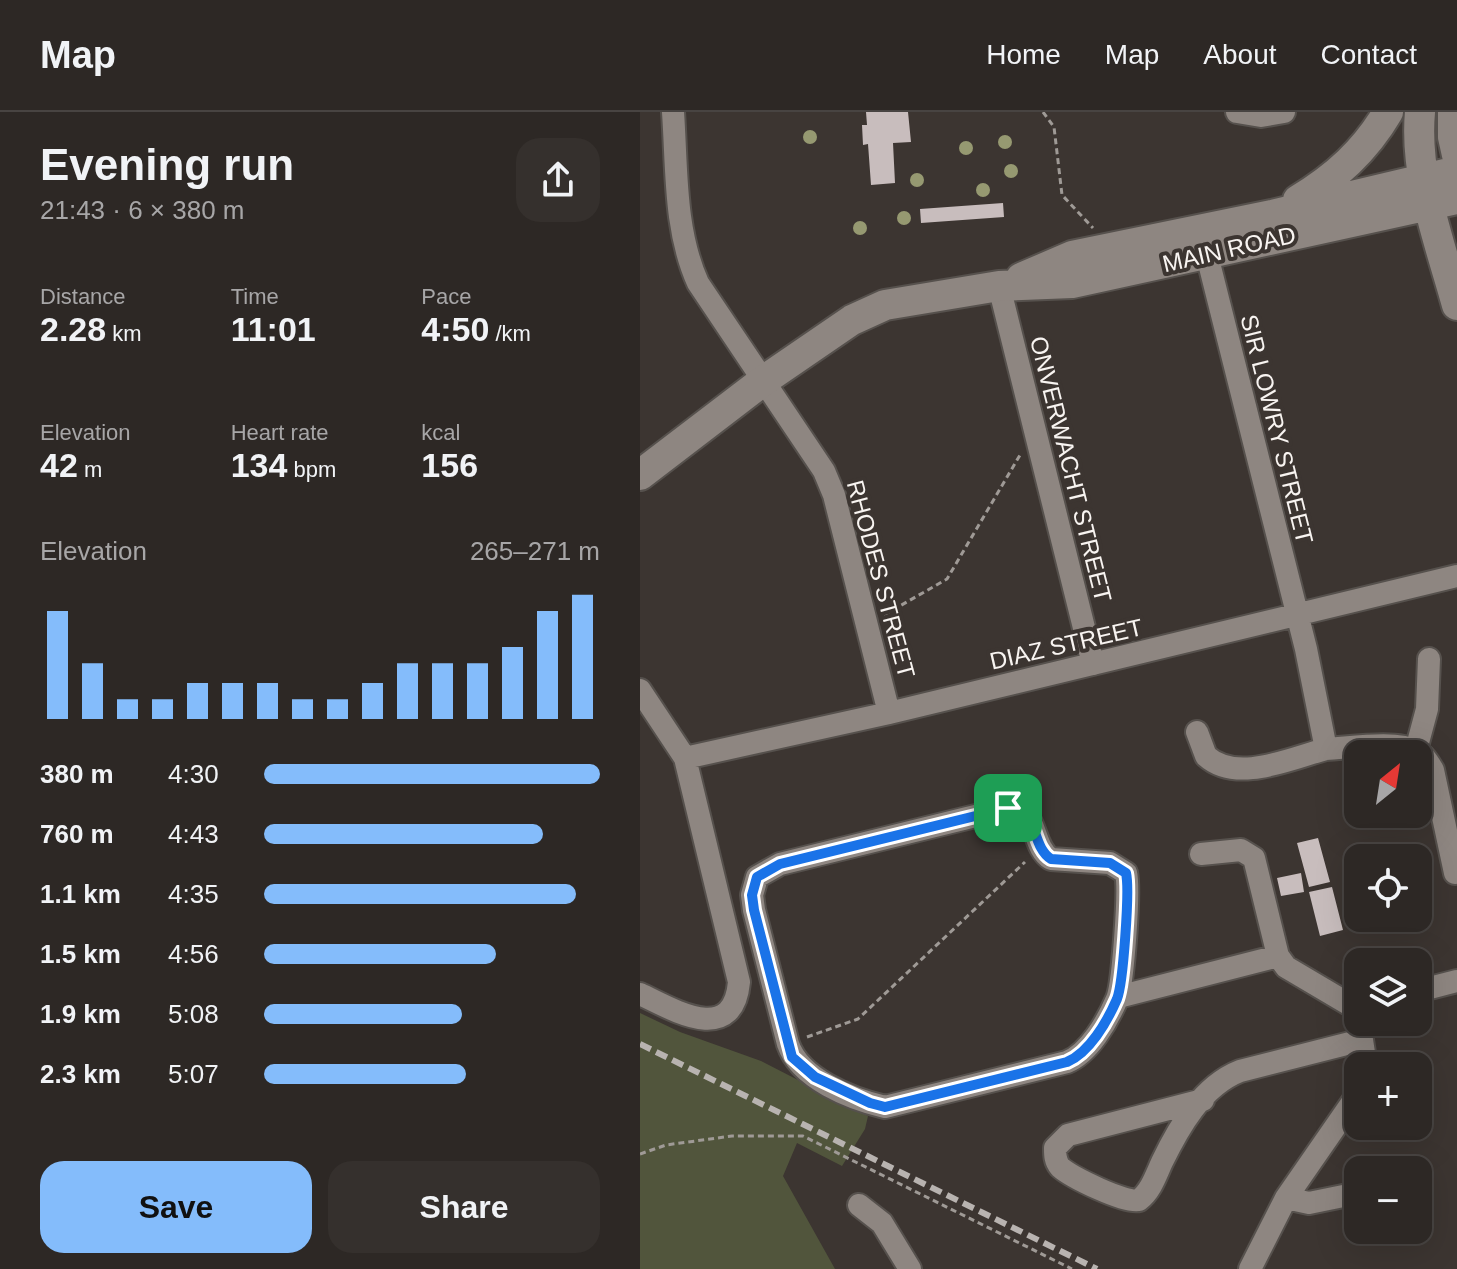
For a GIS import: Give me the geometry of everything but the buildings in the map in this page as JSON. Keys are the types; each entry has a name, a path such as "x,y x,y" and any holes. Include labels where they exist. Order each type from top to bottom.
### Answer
{"main road":[{"path":"1272,215 1334,178 1373,138 1388,112"},
{"path":"1420,112 1418,136 1437,194 1457,305"},
{"path":"1453,112 1457,155"},
{"name":"MAIN ROAD","path":"640,475 763,381 852,320 885,305 999,286 1072,283 1207,255 1437,194 1457,171"},
{"name":"MAIN ROAD","path":"999,286 1072,256 1272,215 1437,194"}],"street":[{"name":"RHODES STREET","path":"673,112 686,257 698,283 824,471 834,495 889,713"},
{"path":"1237,112 1261,116 1284,112"},
{"name":"SIR LOWRY STREET","path":"1207,255 1326,749"},
{"name":"ONVERWACHT STREET","path":"999,286 1093,664"},
{"name":"DIAZ STREET","path":"685,758 889,713 1457,576"},
{"path":"1419,740 1427,709 1429,659"},
{"path":"640,690 685,758 739,982 729,1007 721,1015 703,1021 693,1020 640,994"},
{"path":"1197,732 1206,756 1229,769 1253,768 1326,749 1344,748"},
{"path":"1432,769 1455,873"},
{"path":"1008,808 1017,808 1028,815 1040,848 1051,859 1110,863 1126,873 1128,895 1118,997 1085,1051 1077,1058 885,1107 870,1103 801,1068 788,1044 752,895 757,877 765,870 1008,808"},
{"path":"1201,854 1241,850 1254,858 1278,956 1286,967 1344,1008"},
{"path":"1118,997 1278,956"},
{"path":"1432,987 1457,981"},
{"path":"1203,1100 1068,1135 1055,1148 1056,1161 1064,1170 1126,1201 1139,1200 1148,1191 1178,1128 1223,1079 1344,1026"},
{"path":"1250,1269 1286,1198 1344,1114"},
{"path":"1286,1198 1309,1203 1344,1196"},
{"path":"859,1205 882,1223 910,1269"}],"path":[{"path":"1043,112 1054,127 1062,195 1113,248"},
{"path":"867,625 947,579 1035,429"},
{"path":"788,1044 858,1019 1040,848"},
{"path":"640,1154 666,1145 732,1136 803,1136 1072,1269"}],"green space":[{"path":"640,1013 680,1032 761,1061 868,1116 865,1129 842,1166 797,1143 783,1176 835,1269 640,1269"}],"railway":[{"path":"640,1044 1097,1269"}],"route":[{"path":"1008,808 1017,808 1028,815 1045,856 1110,863 1126,873 1128,895 1118,997 1085,1051 1067,1062 885,1107 844,1091 801,1068 792,1057 788,1044 754,910 752,895 757,877 780,864 1008,808"}]}
